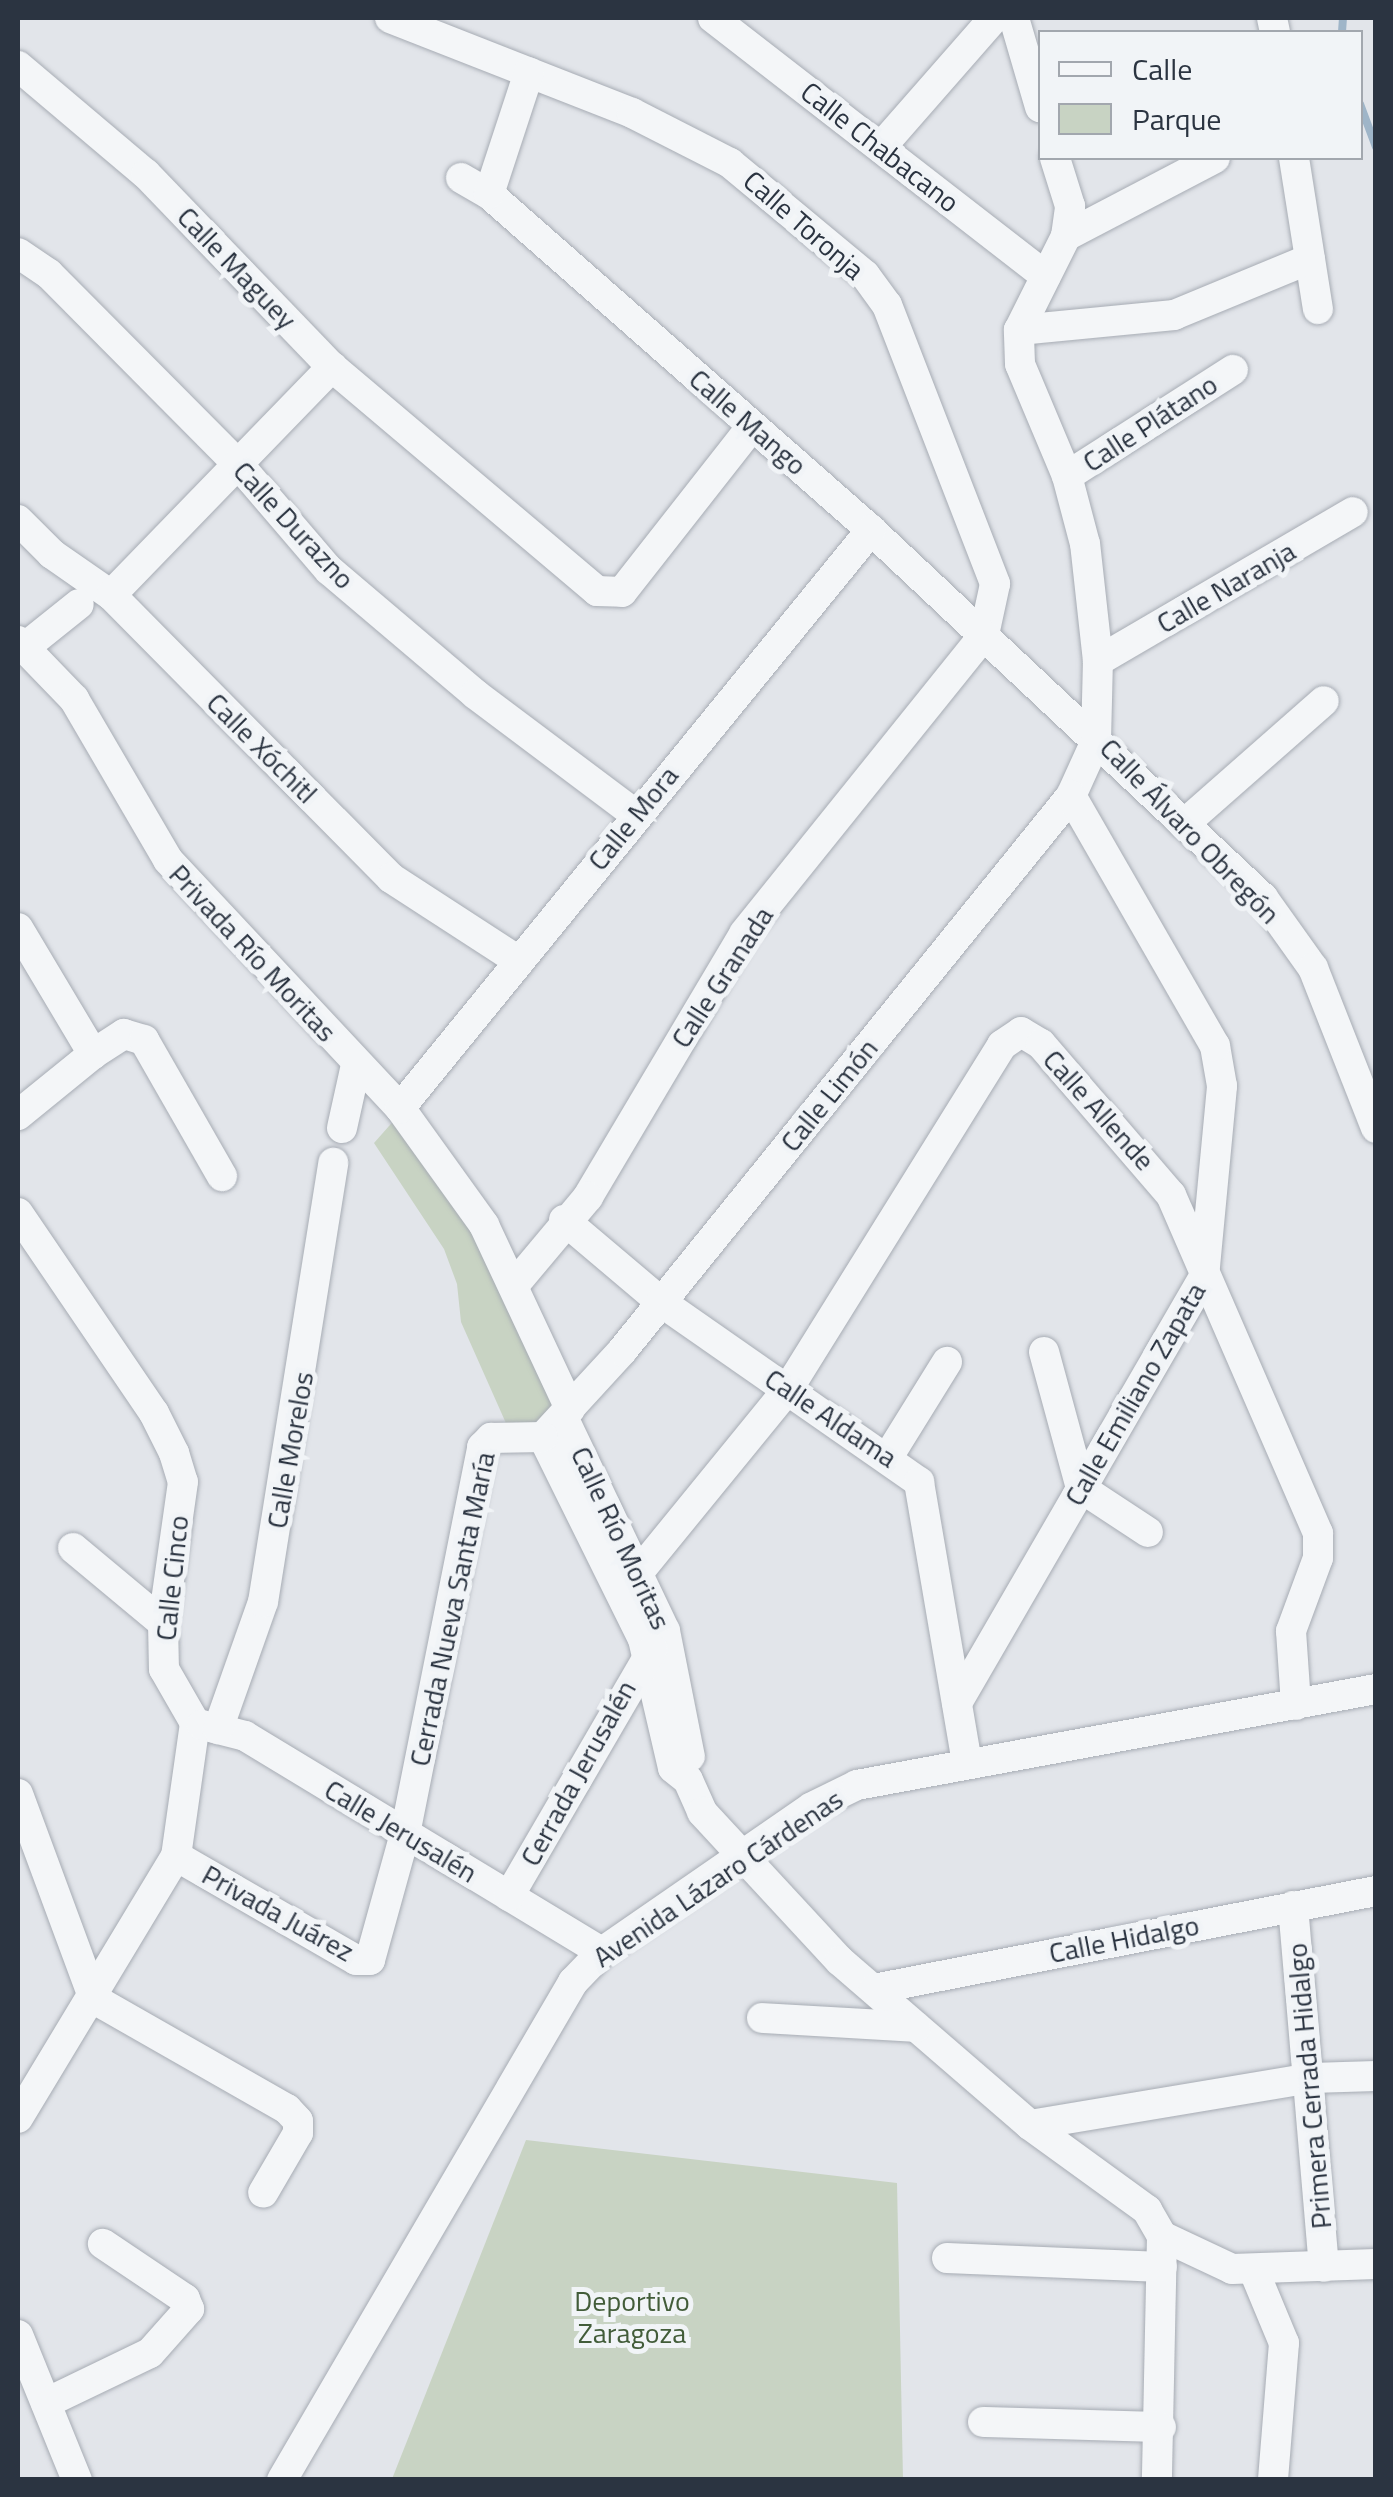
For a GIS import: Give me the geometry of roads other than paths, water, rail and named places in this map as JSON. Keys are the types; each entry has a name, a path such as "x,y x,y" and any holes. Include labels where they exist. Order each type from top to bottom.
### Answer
{"street":[{"name":"Calle Toronja","path":"390,18 632,113 730,163 865,275 886,305 990,560 995,584 984,635"},
{"path":"880,147 994,18"},
{"path":"1014,18 1038,100"},
{"name":"Calle Chabacano","path":"733,24 880,147 1046,276"},
{"name":"Calle Maguey","path":"18,66 146,174 332,366 597,591 622,592 752,426"},
{"path":"489,194 529,72"},
{"path":"1019,330 1066,236 1070,206 1057,160"},
{"path":"1066,236 1211,160"},
{"path":"1294,160 1318,309"},
{"name":"Calle Mango","path":"461,178 489,194 870,530 1096,742"},
{"name":"Calle Durazno","path":"18,253 49,274 238,464 329,570 475,694 635,814"},
{"path":"1019,330 1174,315 1310,259"},
{"name":"Calle Álvaro Obregón","path":"1019,330 1020,364 1067,476 1084,544 1098,662 1096,742 1262,898 1313,968 1376,1128"},
{"path":"112,595 332,366"},
{"name":"Calle Plátano","path":"1067,476 1233,370"},
{"name":"Calle Naranja","path":"1098,662 1353,512"},
{"name":"Calle Xóchitl","path":"18,520 52,554 112,595 391,878 519,961"},
{"name":"Calle Mora","path":"400,1108 635,814 870,530"},
{"path":"21,644 79,604"},
{"name":"Calle Granada","path":"516,1284 564,1220 588,1197 744,934 984,635"},
{"name":"Privada Río Moritas","path":"21,644 74,699 168,860 400,1108"},
{"path":"1184,824 1324,701"},
{"name":"Calle Limón","path":"559,1421 662,1302 1071,796 1096,742"},
{"name":"Calle Emiliano Zapata","path":"957,1703 1204,1276 1222,1086 1216,1046 1071,796"},
{"path":"18,928 93,1054"},
{"name":"Calle Allende","path":"638,1573 788,1389 1002,1045 1021,1032 1040,1044 1157,1174 1318,1533 1318,1558 1291,1631 1296,1704"},
{"path":"18,1115 124,1034 144,1040 222,1176"},
{"path":"342,1128 356,1065"},
{"name":"Calle Río Moritas","path":"400,1108 484,1225 516,1284 559,1421 658,1647"},
{"name":"Calle Morelos","path":"206,1726 263,1602 333,1163"},
{"name":"Calle Cinco","path":"18,1212 154,1413 174,1453 183,1482 163,1623 164,1669 206,1726"},
{"name":"Calle Aldama","path":"564,1220 662,1302 888,1456 919,1482 967,1762"},
{"path":"1044,1352 1081,1488 1148,1532"},
{"path":"888,1456 948,1362"},
{"name":"Calle Río Moritas","path":"559,1421 638,1573 658,1647 673,1768 688,1780 702,1812 741,1857 916,2028 1030,2125 1122,2186 1162,2251"},
{"name":"Cerrada Nueva Santa María","path":"405,1834 482,1447 491,1438 559,1421"},
{"path":"73,1548 163,1623"},
{"name":"Cerrada Jerusalén","path":"509,1896 658,1647"},
{"name":"Avenida Lázaro Cárdenas","path":"282,2480 573,1982 602,1952 836,1794 967,1762 1376,1690"},
{"path":"18,2118 94,1999 176,1856 206,1726"},
{"name":"Calle Jerusalén","path":"206,1726 245,1736 602,1952"},
{"path":"18,1794 94,1999 288,2109 298,2133 263,2193"},
{"name":"Privada Juárez","path":"176,1856 356,1960 370,1960 405,1834"},
{"name":"Calle Hidalgo","path":"874,1990 1376,1891"},
{"name":"Primera Cerrada Hidalgo","path":"1293,1906 1311,2078 1324,2267"},
{"path":"762,2018 916,2028"},
{"path":"1030,2125 1311,2078 1376,2076"},
{"path":"46,2403 150,2353 188,2309 185,2298 103,2244"},
{"path":"947,2258 1162,2251 1254,2271 1376,2264"},
{"path":"1157,2480 1162,2251"},
{"path":"1254,2271 1284,2343 1273,2480"},
{"path":"18,2335 77,2480"},
{"path":"983,2422 1161,2427"}],"waterway":[{"path":"1342,30 1343,18"},
{"path":"1363,112 1376,147"}],"park label":[{"name":"Deportivo Zaragoza","path":"632,2317"}]}
